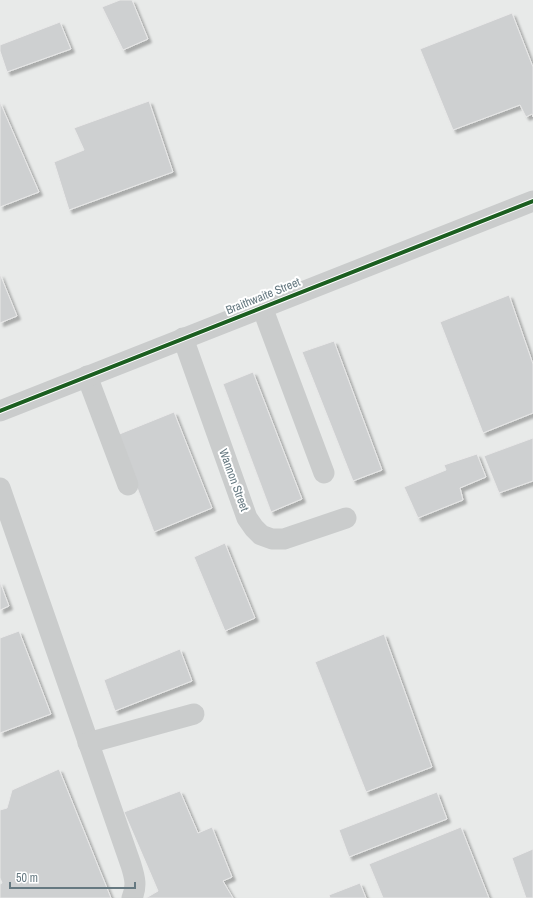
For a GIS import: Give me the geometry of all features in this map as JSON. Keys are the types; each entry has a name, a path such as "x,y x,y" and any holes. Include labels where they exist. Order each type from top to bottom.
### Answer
{"street":[{"name":"Braithwaite Street","path":"0,411 533,201"},
{"path":"262,307 324,473"},
{"name":"Wannon Street","path":"183,338 247,518 254,528 261,534 272,539 284,539 346,518"},
{"path":"87,376 128,485"},
{"path":"0,488 134,876 135,889 132,898"},
{"path":"88,743 194,714"}],"shaded area":[{"path":"0,0 533,0 533,898 0,898"}],"building":[{"path":"120,0 132,0 148,39 123,50 102,7"},
{"path":"512,13 533,67 533,117 532,114 526,117 520,105 453,130 420,49"},
{"path":"60,22 71,49 7,72 0,51 0,45"},
{"path":"149,101 173,172 69,210 54,162 84,150 74,128"},
{"path":"0,102 39,192 0,207"},
{"path":"0,274 17,316 0,323"},
{"path":"509,295 533,364 533,413 483,433 440,322"},
{"path":"334,341 382,470 353,481 302,352"},
{"path":"253,372 302,499 271,512 223,384"},
{"path":"174,412 212,508 154,532 117,435"},
{"path":"533,438 533,481 499,493 484,456"},
{"path":"477,454 486,477 460,488 463,500 418,518 404,487 446,470 444,465"},
{"path":"225,543 255,618 225,631 194,557"},
{"path":"0,582 9,606 0,610"},
{"path":"19,631 51,714 0,733 0,638"},
{"path":"384,634 432,767 366,792 315,662"},
{"path":"180,649 192,681 115,711 104,680"},
{"path":"59,769 111,898 0,898 0,884 2,883 0,878 0,810 7,808 12,790"},
{"path":"180,791 198,833 212,827 232,877 223,881 233,898 146,898 158,891 124,812"},
{"path":"437,792 447,819 349,857 339,830"},
{"path":"461,827 489,898 383,898 369,864"},
{"path":"533,849 533,898 526,898 512,858"},
{"path":"360,883 366,898 330,898 329,895"}],"cycle path":[{"path":"0,411 533,201"}]}
